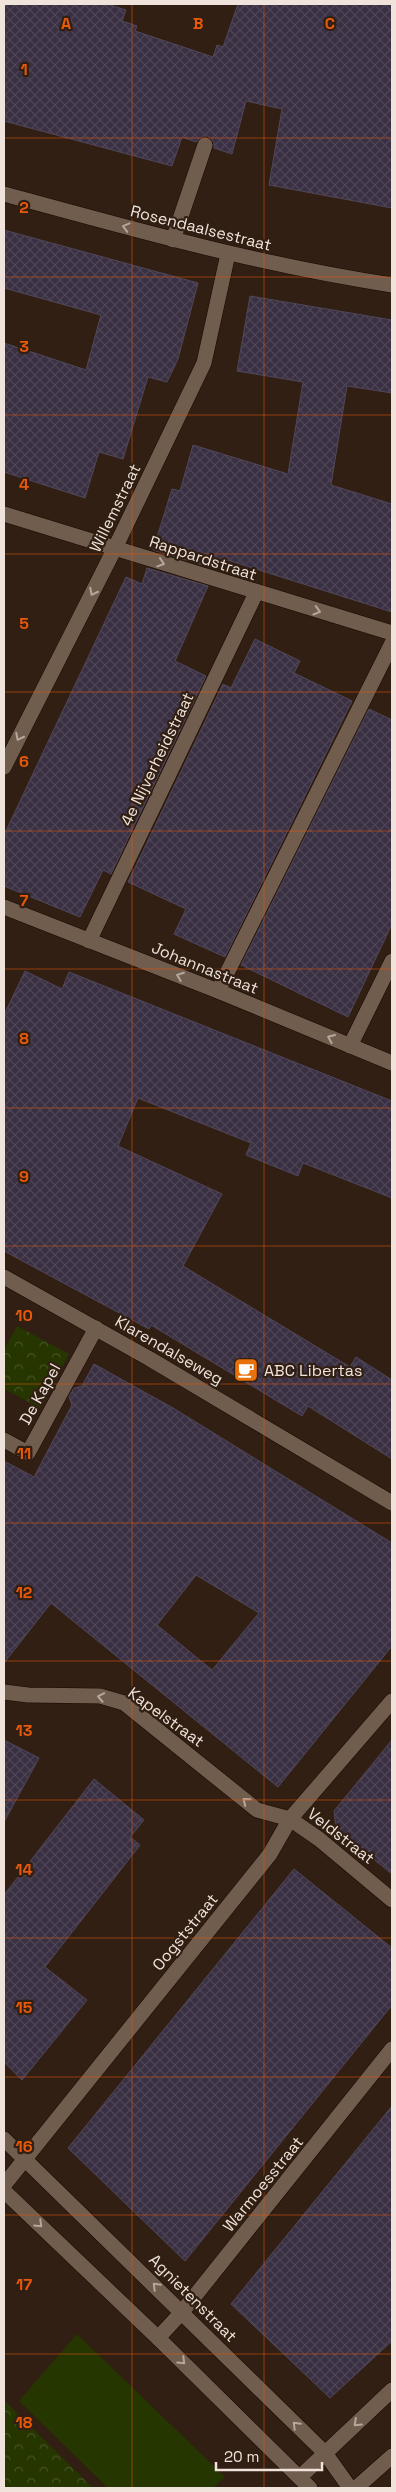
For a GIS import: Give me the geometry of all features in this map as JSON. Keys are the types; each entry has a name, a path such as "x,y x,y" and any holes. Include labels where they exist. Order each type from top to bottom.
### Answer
{"street":[{"path":"173,240 205,144"},
{"name":"Rosendaalsestraat","path":"4,194 228,254 299,270 392,285"},
{"name":"Willemstraat","path":"4,766 115,548 204,363 228,254"},
{"name":"Rappardstraat","path":"4,514 256,593 392,633"},
{"name":"4e Nijverheidstraat","path":"89,941 256,593"},
{"path":"218,991 392,642"},
{"name":"Johannastraat","path":"4,907 392,1062"},
{"path":"350,1046 392,961"},
{"name":"Klarendalseweg","path":"4,1277 96,1328 392,1503"},
{"name":"De Kapel","path":"4,1440 28,1453 96,1328"},
{"name":"Kapelstraat","path":"4,1692 28,1695 100,1696 124,1704 257,1810 290,1819"},
{"name":"Oogststraat","path":"4,2185 270,1854 290,1819 392,1701"},
{"name":"Veldstraat","path":"290,1819 320,1839 392,1900"},
{"name":"Warmoesstraat","path":"158,2338 182,2312 392,2049"},
{"name":"Agnietenstraat","path":"4,2139 325,2453 350,2488"},
{"path":"4,2191 158,2338 305,2483 325,2453 392,2390"},
{"path":"356,2488 392,2456"}],"green space":[{"path":"17,1326 69,1354 40,1408 4,1389 4,1350"},
{"path":"77,2334 225,2477 213,2488 108,2488 19,2401"},
{"path":"4,2400 93,2488 4,2488"}],"building":[{"path":"4,4 107,4 126,10 122,21 137,26 135,31 213,57 217,45 223,47 238,4 392,4 392,208 269,185 282,109 246,101 232,154 214,148 214,143 208,136 203,136 196,142 182,137 172,166 4,121"},
{"path":"4,230 198,283 178,359 167,382 148,377 123,459 99,452 85,498 4,472 4,343 86,370 101,315 4,288"},
{"path":"250,296 392,320 392,393 347,386 331,485 392,504 392,612 221,558 216,569 153,550 172,489 180,491 193,445 288,474 303,382 237,371"},
{"path":"147,568 208,586 175,661 206,676 111,874 103,870 80,917 4,886 4,835 126,577 142,584"},
{"path":"255,639 300,661 294,673 352,701 225,957 174,934 186,909 128,882 223,684 231,688"},
{"path":"369,709 392,720 392,924 348,1017 241,965"},
{"path":"25,971 62,989 69,972 392,1101 392,1198 303,1163 298,1176 246,1155 251,1143 138,1098 118,1146 222,1194 183,1266 350,1367 356,1357 392,1380 392,1459 308,1406 302,1416 151,1325 149,1329 4,1251 4,1015"},
{"path":"94,1364 173,1408 392,1543 392,1646 278,1787 51,1603 4,1663 4,1461 34,1477 72,1405 69,1397 74,1388 82,1386","holes":["196,1575 259,1613 212,1670 157,1625"]},
{"path":"4,1740 39,1758 4,1822"},
{"path":"392,1740 392,1874 336,1829 334,1811"},
{"path":"94,1779 144,1820 130,1837 140,1845 45,1967 87,2000 22,2080 4,2062 4,1895"},
{"path":"294,1869 392,1948 392,2005 185,2261 68,2148"},
{"path":"392,2106 392,2341 330,2398 231,2304"}],"place":[{"name":"ABC Libertas","path":"246,1370"}]}
